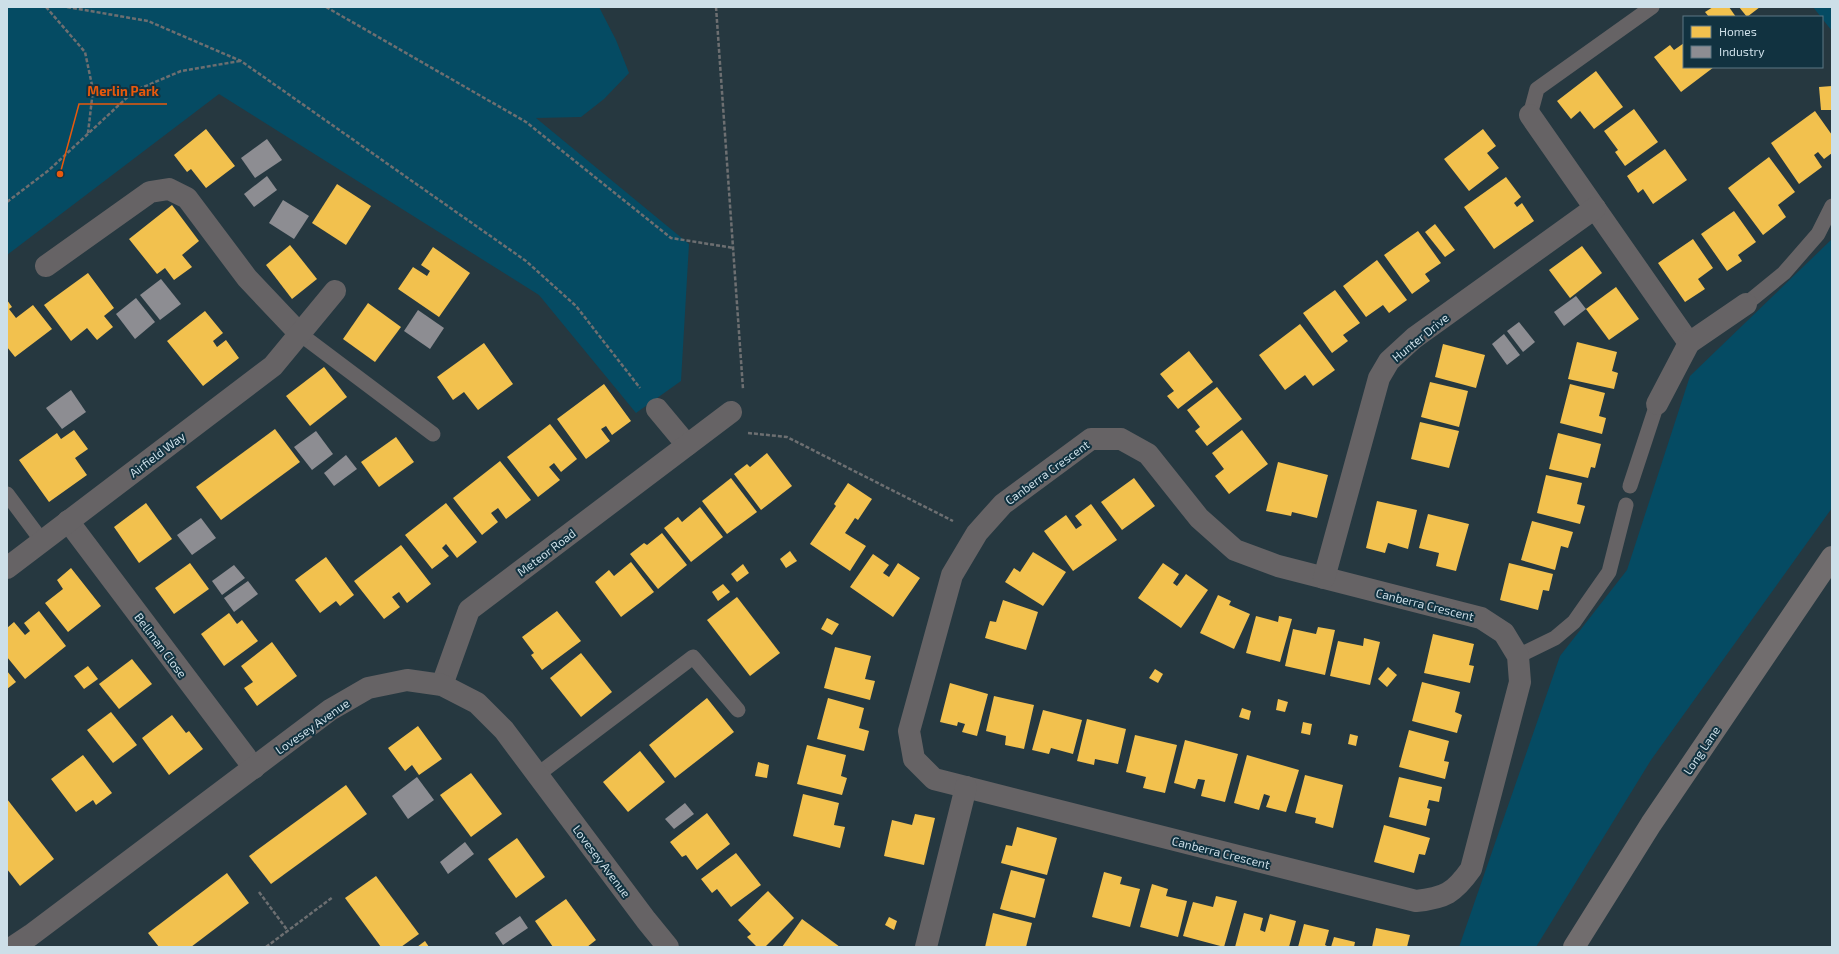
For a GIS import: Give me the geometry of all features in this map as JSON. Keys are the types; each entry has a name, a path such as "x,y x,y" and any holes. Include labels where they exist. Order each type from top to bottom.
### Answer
{"main road":[{"name":"Long Lane","path":"1574,947 1651,824 1832,557"}],"street":[{"path":"1530,116 1689,343"},
{"path":"46,266 150,192 169,189 187,198 247,278 300,334"},
{"name":"Hunter Drive","path":"1324,578 1379,378 1389,361 1414,338 1595,208"},
{"name":"Airfield Way","path":"7,568 273,366 335,291"},
{"path":"1657,404 1689,343 1746,304"},
{"path":"657,409 687,445"},
{"name":"Meteor Road","path":"442,685 469,610 724,417"},
{"name":"Canberra Crescent","path":"1091,439 1121,439 1148,454 1199,518 1236,550 1278,566 1480,618 1504,633 1518,656 1520,682 1471,869 1458,886 1437,899 1416,901 934,780 914,758 909,731 952,575 977,533 1003,504 1091,439"},
{"name":"Bellman Close","path":"68,521 254,768"},
{"name":"Lovesey Avenue","path":"13,947 36,941 254,768 330,710 368,688 407,680 442,685 477,703 504,730 641,914 668,947"},
{"path":"926,947 966,787"}],"lane":[{"path":"1530,116 1537,89 1652,7"},
{"path":"1746,304 1784,273 1818,234 1832,206"},
{"path":"300,334 433,434"},
{"path":"1630,486 1657,404"},
{"path":"7,494 42,541"},
{"path":"1518,656 1555,638 1574,622 1609,572 1626,505"},
{"path":"537,775 693,658 738,710"}],"path":[{"path":"46,7 85,52 93,90 88,133"},
{"path":"67,7 148,21 241,61 526,261 576,306 657,409"},
{"path":"326,7 526,122 671,238 734,248"},
{"path":"716,7 744,387 724,417 737,425 745,433 787,437 977,533"},
{"path":"7,202 49,170 134,91 181,71 241,61"},
{"path":"259,892 288,931"},
{"path":"266,947 334,897"}],"shaded area":[{"path":"7,7 599,7 616,40 629,73 604,99 581,117 536,118 689,244 681,381 636,413 539,295 219,94 7,255"},
{"path":"1813,7 1832,7 1832,31 1823,20 1823,16 1820,16"},
{"path":"1832,239 1832,508 1651,760 1536,947 1459,947 1560,656 1627,570 1690,376"}],"building: Homes":[{"path":"1713,7 1729,7 1735,16 1708,16 1705,12"},
{"path":"1739,7 1760,7 1748,16 1746,16"},
{"path":"1683,44 1683,68 1713,68 1681,92 1654,57 1670,45 1674,50"},
{"path":"1596,71 1623,107 1594,129 1580,111 1571,119 1557,101"},
{"path":"1832,86 1832,110 1821,110 1819,87"},
{"path":"1634,109 1658,142 1625,166 1615,152 1618,150 1604,131"},
{"path":"1815,111 1832,135 1832,153 1824,159 1818,152 1814,155 1822,167 1799,184 1771,143"},
{"path":"206,129 235,166 206,188 191,169 187,172 174,155"},
{"path":"1483,129 1496,146 1487,153 1499,168 1469,191 1444,159"},
{"path":"1665,149 1687,180 1653,204 1643,189 1638,193 1627,176"},
{"path":"1769,157 1795,192 1778,205 1786,217 1763,235 1728,188"},
{"path":"1506,177 1521,197 1514,203 1517,207 1522,203 1534,221 1494,249 1464,207"},
{"path":"337,184 371,206 346,245 312,223"},
{"path":"172,205 199,241 182,255 192,267 174,280 165,268 157,274 129,239"},
{"path":"1734,211 1756,242 1738,255 1742,261 1727,271 1701,234"},
{"path":"1435,224 1455,250 1445,257 1425,232"},
{"path":"1418,231 1441,263 1425,274 1430,281 1412,294 1384,255"},
{"path":"1693,239 1713,268 1698,279 1705,289 1685,302 1658,263"},
{"path":"290,245 317,279 292,299 266,265"},
{"path":"1582,246 1602,273 1570,298 1549,270"},
{"path":"433,247 470,273 439,317 398,289 413,267 427,276 430,271 421,265"},
{"path":"1377,260 1407,300 1389,313 1383,305 1366,317 1343,286"},
{"path":"88,273 114,308 104,316 113,327 97,340 87,328 71,341 44,305"},
{"path":"1616,287 1639,319 1609,340 1586,309"},
{"path":"1335,290 1360,323 1343,335 1348,341 1332,353 1303,313"},
{"path":"7,300 12,307 9,309 16,318 33,305 52,329 15,357 7,347"},
{"path":"368,303 401,327 375,362 343,339"},
{"path":"205,311 223,333 213,341 217,347 226,340 239,358 203,386 167,341"},
{"path":"1300,324 1335,370 1313,386 1305,375 1285,390 1259,355"},
{"path":"1577,342 1617,352 1612,371 1618,373 1614,389 1568,379"},
{"path":"484,343 513,384 478,410 464,392 453,400 437,377"},
{"path":"1443,344 1485,355 1476,388 1435,377"},
{"path":"1189,351 1213,382 1178,409 1167,396 1174,391 1160,374"},
{"path":"324,367 347,397 310,426 286,396"},
{"path":"1430,382 1468,391 1459,427 1421,417"},
{"path":"604,384 631,421 612,435 606,426 601,429 610,441 586,459 557,419"},
{"path":"1570,384 1605,393 1599,416 1606,418 1602,434 1560,423"},
{"path":"1217,387 1242,419 1207,446 1195,431 1200,427 1187,410"},
{"path":"1420,422 1459,431 1449,468 1411,459"},
{"path":"550,424 577,459 561,472 554,463 549,467 560,480 538,497 507,457"},
{"path":"275,429 300,462 221,520 196,487"},
{"path":"74,430 88,449 75,458 87,475 49,502 19,460 57,433 61,439"},
{"path":"1242,430 1268,464 1229,494 1215,476 1224,469 1212,453"},
{"path":"1558,433 1601,444 1595,468 1591,467 1588,478 1549,469"},
{"path":"396,437 414,462 379,487 361,462"},
{"path":"767,453 792,486 761,510 734,474 747,464 750,467"},
{"path":"500,461 531,500 506,519 498,508 491,513 498,522 482,535 453,498"},
{"path":"1278,462 1328,475 1317,518 1292,512 1291,516 1266,511"},
{"path":"1546,475 1582,483 1577,504 1585,506 1580,524 1537,513"},
{"path":"731,478 757,512 727,534 702,501"},
{"path":"1134,478 1155,506 1122,530 1101,502"},
{"path":"848,483 872,499 858,520 855,518 845,533 866,546 850,571 810,544 836,506 834,504"},
{"path":"1377,501 1417,510 1408,549 1388,543 1385,553 1366,548"},
{"path":"146,503 172,539 139,563 114,527"},
{"path":"446,503 477,542 457,558 446,544 442,548 449,556 432,569 405,535"},
{"path":"1091,504 1117,540 1073,571 1044,531 1066,515 1076,529 1082,525 1075,516"},
{"path":"700,507 723,537 691,562 664,528 678,517 682,522"},
{"path":"1428,514 1469,524 1456,571 1436,566 1439,553 1419,548"},
{"path":"1532,521 1573,532 1568,548 1561,546 1555,570 1521,560"},
{"path":"662,533 687,565 658,589 630,554 644,543 647,545"},
{"path":"401,545 431,584 407,603 399,592 392,597 400,607 384,619 354,581"},
{"path":"790,551 797,561 786,568 780,559"},
{"path":"1033,552 1066,572 1043,606 1005,582 1014,568 1020,572"},
{"path":"873,554 889,565 883,573 889,577 898,563 920,578 893,617 850,587"},
{"path":"326,557 354,595 340,606 336,601 320,613 295,580"},
{"path":"631,562 654,592 621,617 595,582 609,570 614,576"},
{"path":"190,563 209,589 174,614 155,588"},
{"path":"1163,563 1179,574 1173,583 1177,586 1186,574 1208,590 1181,628 1138,598"},
{"path":"1509,563 1553,574 1549,591 1543,590 1538,610 1500,600"},
{"path":"743,564 749,573 737,582 731,574"},
{"path":"71,568 101,606 68,632 45,603 63,589 57,580"},
{"path":"723,584 730,592 718,601 712,592"},
{"path":"1218,595 1231,601 1229,605 1250,614 1234,649 1200,633"},
{"path":"737,597 780,653 750,676 707,620"},
{"path":"1003,600 1038,612 1026,650 985,638 990,621 996,622"},
{"path":"39,611 66,646 25,679 7,657 7,628 14,622 25,635 30,631 24,623"},
{"path":"557,611 581,641 542,670 531,655 534,653 522,637"},
{"path":"229,613 237,624 242,620 258,641 224,666 201,634"},
{"path":"1256,616 1278,622 1279,616 1292,619 1280,662 1246,653"},
{"path":"827,618 839,624 832,635 821,629"},
{"path":"1318,627 1335,630 1325,675 1285,666 1293,629 1316,634"},
{"path":"1433,634 1474,644 1469,665 1474,666 1470,683 1424,673"},
{"path":"1364,638 1380,642 1370,685 1330,676 1338,641 1363,646"},
{"path":"272,642 297,676 257,706 244,688 253,682 241,666"},
{"path":"835,647 871,656 865,679 875,681 870,700 824,688"},
{"path":"581,653 612,692 581,717 550,678"},
{"path":"132,659 152,684 119,709 99,684"},
{"path":"88,666 98,679 84,689 74,676"},
{"path":"1388,667 1397,675 1387,687 1378,679"},
{"path":"1155,669 1163,674 1158,683 1149,678"},
{"path":"7,671 16,682 7,689"},
{"path":"1422,682 1460,692 1455,712 1462,715 1457,733 1412,721"},
{"path":"950,683 988,694 977,736 962,732 965,724 958,722 957,726 940,722"},
{"path":"994,696 1034,705 1024,749 1005,745 1006,736 986,731"},
{"path":"707,698 734,732 675,778 649,745"},
{"path":"828,698 864,708 859,728 869,731 864,751 817,739"},
{"path":"1278,699 1288,702 1285,712 1276,710"},
{"path":"1242,708 1251,711 1249,720 1239,717"},
{"path":"1043,710 1082,720 1073,754 1051,748 1049,754 1032,750"},
{"path":"111,712 137,745 113,763 87,730"},
{"path":"172,715 186,733 189,731 203,749 169,775 142,738"},
{"path":"1087,719 1126,729 1118,764 1095,759 1094,765 1077,761"},
{"path":"1303,722 1312,724 1310,735 1301,733"},
{"path":"418,726 442,759 419,775 412,765 405,771 388,748"},
{"path":"1409,730 1449,741 1444,761 1449,762 1445,779 1399,767"},
{"path":"1350,734 1358,736 1356,746 1348,744"},
{"path":"1135,735 1177,745 1165,793 1143,788 1146,777 1126,772"},
{"path":"1185,740 1238,754 1225,802 1201,796 1205,780 1198,779 1195,789 1174,783"},
{"path":"807,745 846,755 841,776 847,778 842,795 797,784"},
{"path":"640,751 665,782 628,812 603,782"},
{"path":"83,755 112,793 96,805 93,800 76,812 51,779"},
{"path":"1247,755 1299,770 1286,812 1266,807 1270,796 1264,794 1259,810 1234,803"},
{"path":"758,762 769,765 767,778 755,776"},
{"path":"471,773 502,814 471,837 440,795"},
{"path":"1305,775 1343,785 1333,828 1315,823 1316,818 1295,813"},
{"path":"1399,777 1442,787 1439,802 1429,800 1427,808 1430,809 1426,826 1389,817"},
{"path":"346,785 367,814 271,884 249,856"},
{"path":"803,794 839,803 834,825 845,827 840,848 793,836"},
{"path":"7,799 54,859 20,886 7,869"},
{"path":"707,813 730,844 697,870 686,855 682,857 670,842"},
{"path":"915,814 935,818 924,865 884,856 892,820 912,825"},
{"path":"1384,825 1430,838 1425,855 1419,854 1414,873 1374,862"},
{"path":"1017,827 1057,838 1047,875 1001,863 1006,845 1012,846"},
{"path":"517,838 545,877 516,898 488,859"},
{"path":"736,853 761,885 731,907 717,889 712,893 701,879"},
{"path":"1011,870 1045,879 1035,918 1000,909"},
{"path":"1104,872 1122,877 1120,884 1140,889 1130,927 1092,917"},
{"path":"227,873 249,903 191,947 159,947 148,933"},
{"path":"376,876 419,934 401,947 381,947 345,898"},
{"path":"1152,884 1168,889 1166,896 1187,901 1178,937 1140,927"},
{"path":"768,891 794,918 765,947 757,947 747,937 751,934 738,920"},
{"path":"1216,896 1237,901 1224,947 1183,936 1193,902 1213,907"},
{"path":"566,899 596,940 587,947 553,947 535,921"},
{"path":"993,913 1032,923 1026,947 985,947"},
{"path":"1244,913 1263,918 1260,930 1265,932 1270,914 1296,921 1289,947 1235,947"},
{"path":"889,917 897,921 894,930 885,925"},
{"path":"802,919 840,947 782,947"},
{"path":"1304,924 1329,930 1325,945 1329,947 1298,947"},
{"path":"1376,928 1410,935 1407,947 1372,947"},
{"path":"1334,937 1355,942 1354,947 1331,947"},
{"path":"425,941 429,947 417,947"}],"building: Industry":[{"path":"267,139 282,160 255,178 241,158"},
{"path":"267,176 277,190 254,207 244,194"},
{"path":"283,200 309,216 294,239 269,223"},
{"path":"161,279 181,304 160,320 140,295"},
{"path":"1576,296 1586,309 1564,326 1554,312"},
{"path":"136,298 155,322 135,339 116,314"},
{"path":"418,310 444,328 430,349 404,331"},
{"path":"1519,322 1535,342 1523,352 1507,331"},
{"path":"1504,334 1520,355 1507,365 1492,344"},
{"path":"71,390 86,412 62,429 46,408"},
{"path":"316,431 333,454 312,470 294,447"},
{"path":"346,455 357,469 334,486 324,473"},
{"path":"201,518 216,538 192,555 177,535"},
{"path":"234,565 245,578 222,595 212,581"},
{"path":"248,581 258,594 234,612 224,598"},
{"path":"417,777 434,800 408,819 392,796"},
{"path":"685,803 694,814 674,829 665,819"},
{"path":"465,842 474,854 448,874 440,862"},
{"path":"520,916 528,928 503,945 495,933"}],"place":[{"name":"Merlin Park","path":"60,174"}]}
